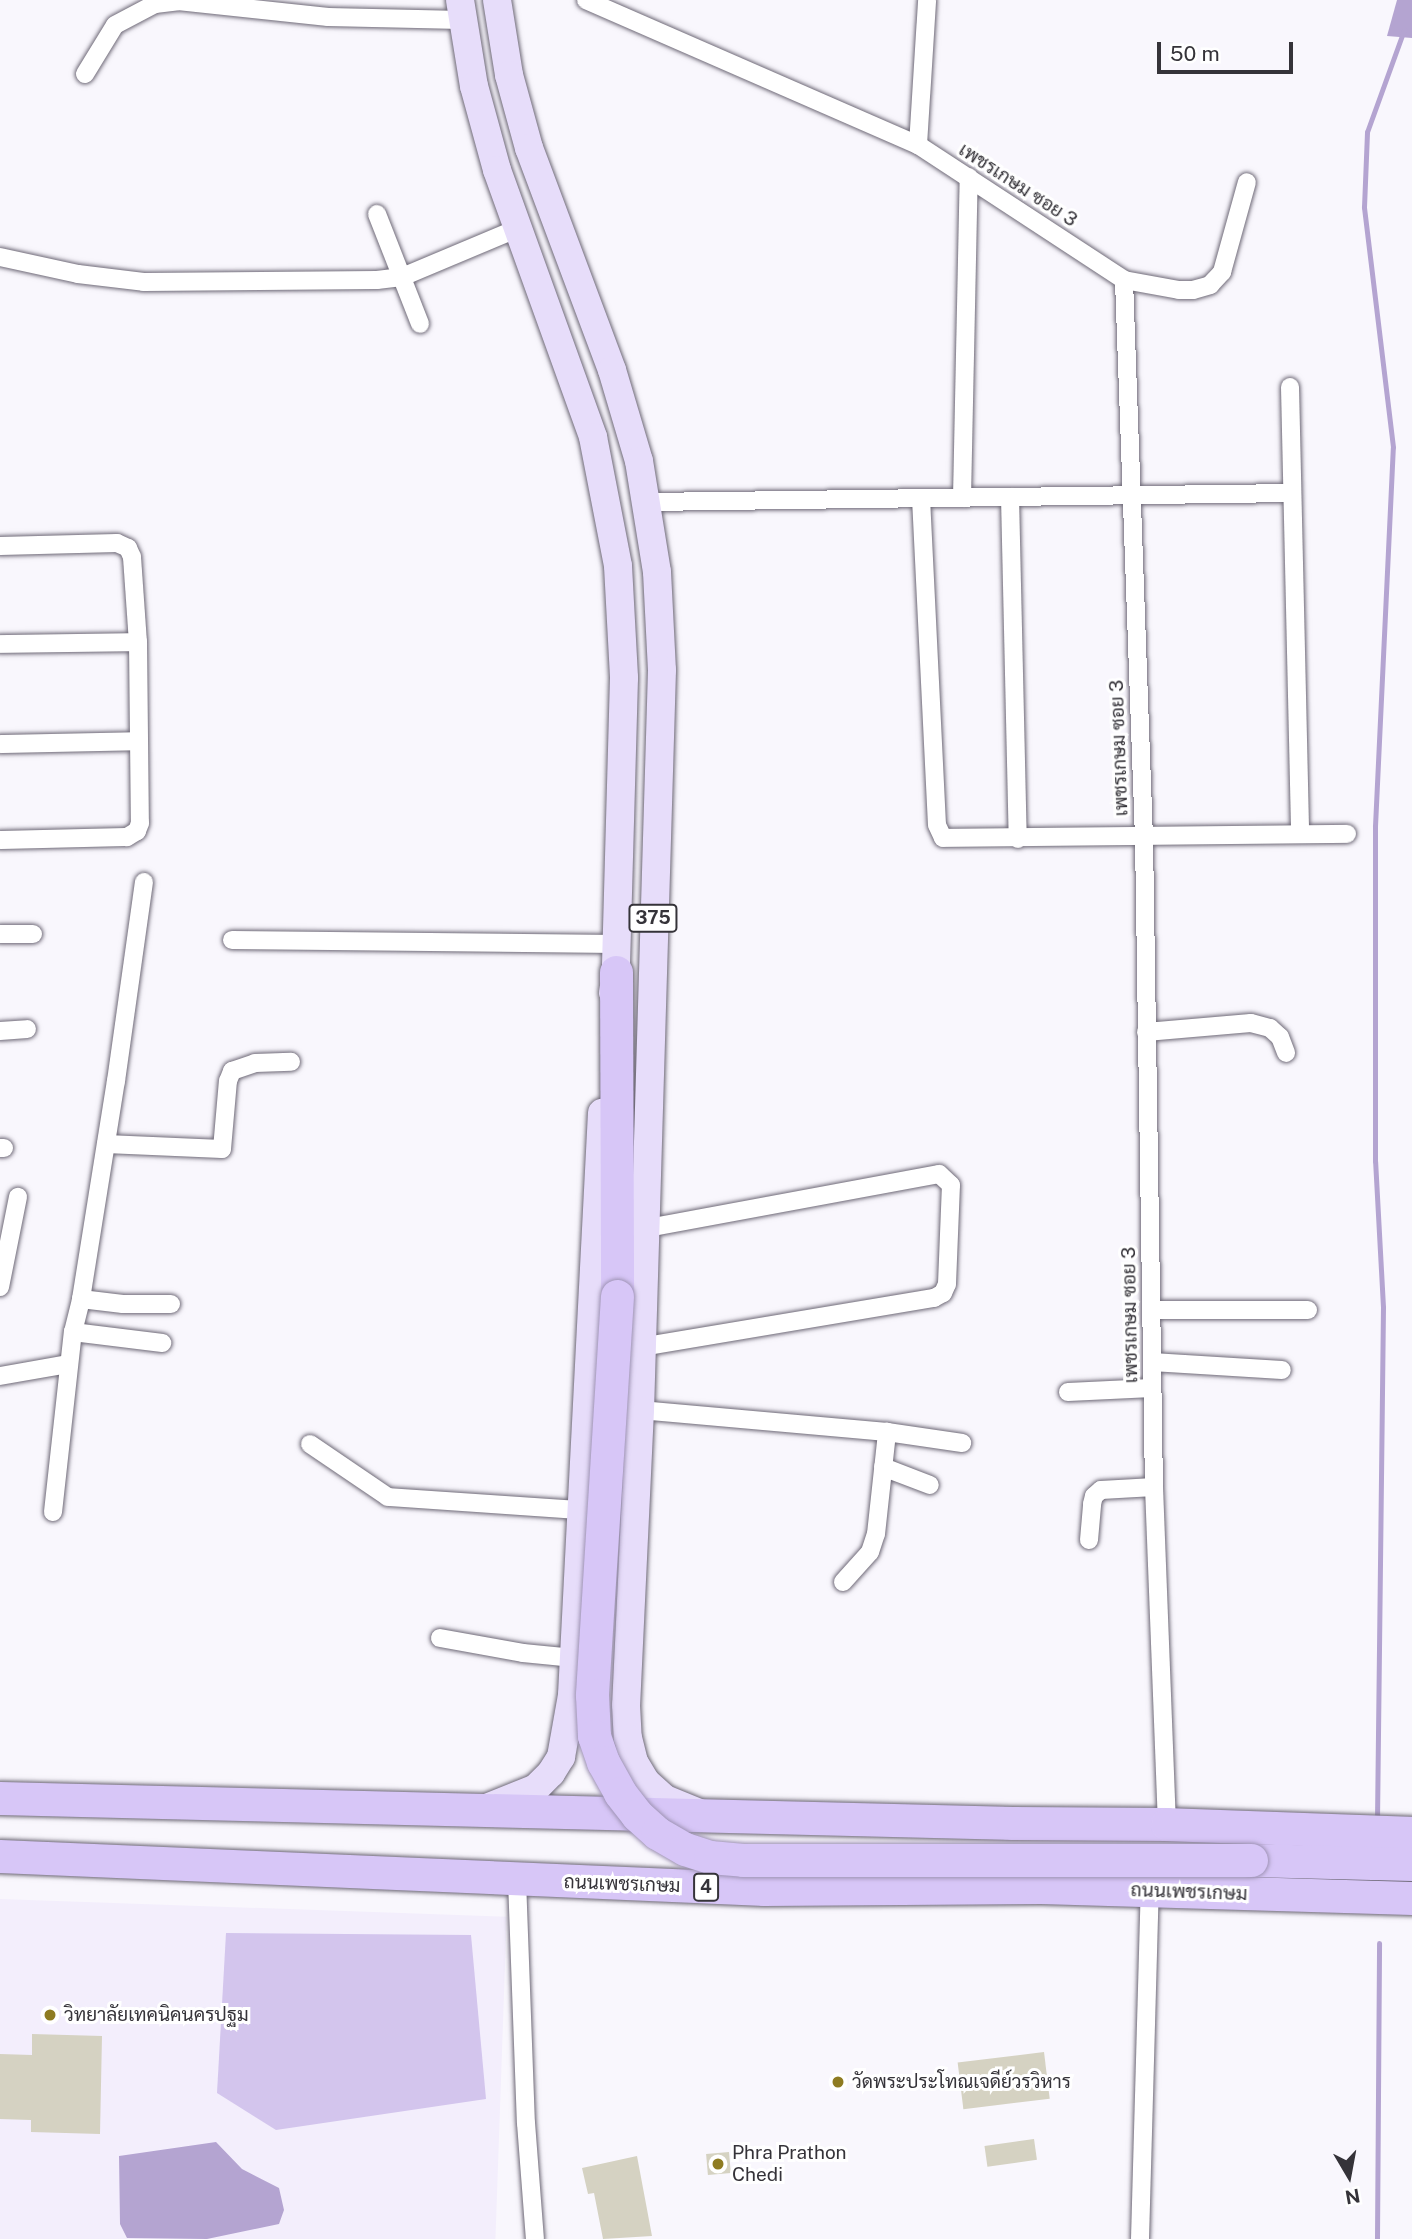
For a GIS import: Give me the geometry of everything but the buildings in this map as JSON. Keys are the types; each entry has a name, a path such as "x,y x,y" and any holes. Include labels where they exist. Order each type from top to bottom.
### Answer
{"highway":[{"path":"617,958 617,1296 593,1681 594,1736 603,1762 620,1793 657,1833 685,1849 710,1857 743,1860 1251,1860 1412,1864"},
{"path":"0,1798 1167,1824 1412,1833"},
{"name":"ถนนเพชรเกษม","path":"0,1856 764,1889 1150,1891 1412,1898"}],"main road":[{"name":"375","path":"497,0 509,75 529,148 612,370 639,461 648,502 657,572 662,670 643,1229 640,1410 626,1705 628,1738 634,1762 646,1782 682,1808 710,1815"},
{"name":"375","path":"461,10 474,86 516,229 593,437 618,566 624,678 617,958 603,1098 574,1658 566,1733 561,1757 551,1773 536,1788 483,1809"},
{"path":"566,1733 588,1745 609,1745 628,1738"}],"street":[{"name":"เพชรเกษม ซอย 3","path":"586,0 918,145 1124,280 1144,838 1154,1486 1167,1824"},
{"path":"918,145 927,0"},
{"path":"85,74 116,25 155,4 178,1 328,17 461,10"},
{"path":"962,498 969,177"},
{"path":"1124,280 1179,290 1194,290 1210,285 1222,272 1247,181"},
{"path":"377,214 420,324"},
{"path":"0,257 78,274 144,282 288,282 402,278 516,229"},
{"path":"1290,387 1300,834"},
{"path":"648,502 1291,493"},
{"path":"1010,497 1018,839"},
{"path":"921,498 939,835 950,841 1348,834"},
{"path":"0,546 117,543 128,548 132,557 138,642 140,823 137,831 127,837 0,840"},
{"path":"0,644 138,642"},
{"path":"0,744 139,741"},
{"path":"53,1512 73,1332 81,1299 106,1143 144,882"},
{"path":"0,934 33,934"},
{"path":"232,940 617,958"},
{"path":"1146,1032 1251,1023 1270,1028 1280,1037 1286,1053"},
{"path":"0,1031 27,1030"},
{"path":"106,1143 222,1149 228,1081 232,1071 255,1063 291,1062"},
{"path":"641,1347 934,1298 943,1293 947,1284 951,1185 939,1174 643,1229"},
{"path":"0,1287 18,1197"},
{"path":"81,1299 122,1304 171,1304"},
{"path":"1150,1310 1308,1310"},
{"path":"73,1332 162,1343"},
{"path":"1152,1362 1282,1370"},
{"path":"0,1376 69,1364"},
{"path":"1068,1392 1152,1388"},
{"path":"640,1410 887,1432 962,1443"},
{"path":"843,1582 870,1552 876,1534 887,1432"},
{"path":"310,1444 358,1480 388,1497 582,1510"},
{"path":"883,1467 930,1485"},
{"path":"1089,1540 1092,1504 1094,1496 1101,1490 1154,1486"},
{"path":"440,1638 523,1653 574,1658"},
{"path":"517,1880 526,2123 535,2239"},
{"path":"1140,2239 1150,1891"}],"shaded area":[{"path":"1397,0 1412,0 1412,38 1387,36"},
{"path":"0,1899 507,1917 495,2239 0,2239"},
{"path":"226,1933 471,1935 486,2099 276,2130 217,2093"},
{"path":"216,2142 242,2169 279,2188 284,2210 279,2224 207,2239 127,2238 120,2224 119,2156"}],"waterway":[{"path":"1377,1820 1383,1307 1375,1161 1375,826 1393,447 1364,207 1367,132 1404,30"},
{"path":"1377,2239 1379,1943"}],"place":[{"name":"วิทยาลัยเทคนิคนครปฐม","path":"50,2015"},
{"name":"วัดพระประโทณเจดีย์วรวิหาร","path":"838,2082"},
{"name":"Phra Prathon Chedi","path":"718,2164"}]}
